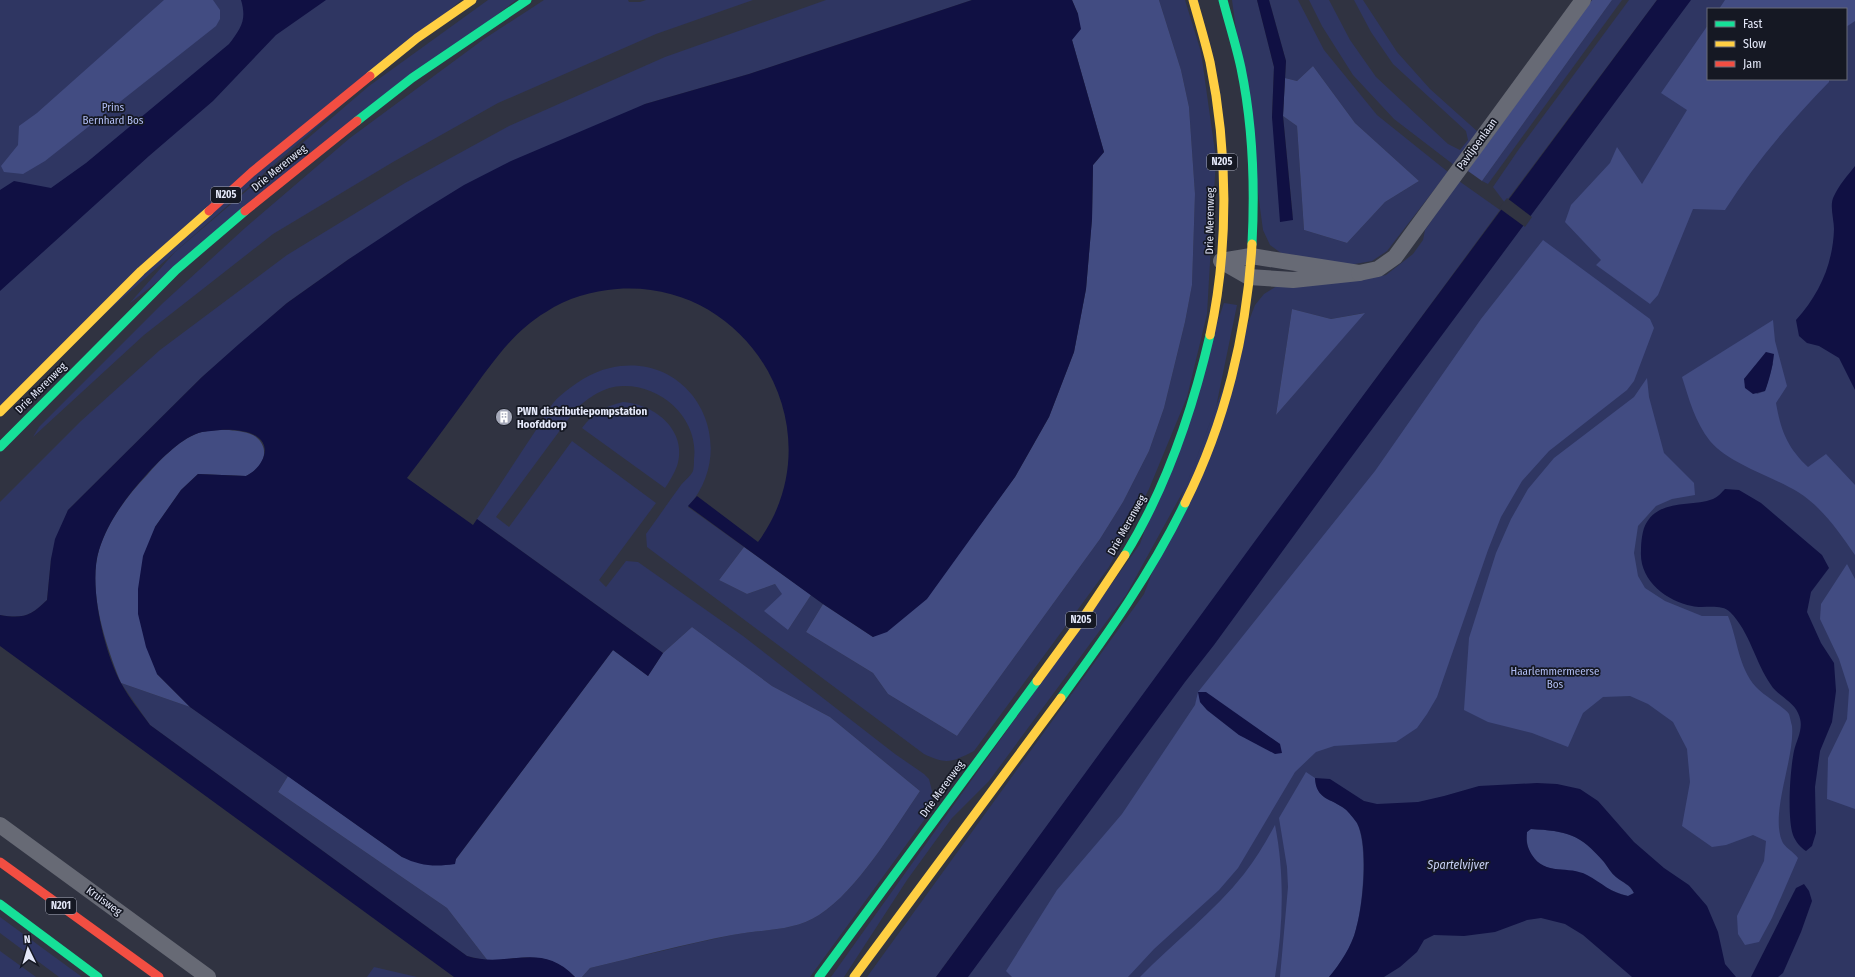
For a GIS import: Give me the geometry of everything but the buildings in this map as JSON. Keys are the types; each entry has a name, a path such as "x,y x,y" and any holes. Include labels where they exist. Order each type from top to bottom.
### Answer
{"main road":[{"name":"Drie Merenweg","path":"0,412 141,271 252,172 417,38 472,0"},
{"name":"Drie Merenweg","path":"0,447 176,270 268,191 412,78 527,0"},
{"name":"Drie Merenweg","path":"819,977 1083,618 1117,568 1154,503 1189,416 1204,362 1213,319 1221,261 1223,194 1217,110 1210,63 1193,0"},
{"name":"N205","path":"854,977 1071,684 1114,623 1165,545 1188,499 1213,439 1226,403 1244,318 1251,256 1254,192 1250,128 1237,57 1222,0"},
{"name":"N201","path":"0,862 159,977"},
{"path":"0,904 98,977"}],"street":[{"name":"Paviljoenlaan","path":"1221,261 1249,277 1293,280 1359,273 1378,269 1394,257 1583,0"},
{"name":"Paviljoenlaan","path":"1221,261 1251,256 1359,273"},
{"name":"Kruisweg","path":"0,824 208,977"}],"green space":[{"name":"Prins Bernhard Bos","path":"0,0 461,0 0,406"},
{"path":"164,0 213,0 220,10 220,19 216,26 45,161 23,174 4,172 1,166 18,145 19,126 37,113"},
{"path":"488,0 516,0 129,304 175,252 369,86"},
{"path":"544,0 628,0 629,2 640,2 646,0 753,0 656,34 498,103 393,162 273,234 144,335 33,437 39,427 163,303 245,228 350,138 484,39"},
{"path":"826,0 972,0 749,74 645,104 349,259 287,303 202,377 68,510 51,559 47,600 36,610 26,615 15,617 0,615 0,502 81,421 160,350 287,255 405,183 509,126 665,57"},
{"path":"1072,0 1159,0 1181,70 1189,107 1195,194 1192,285 1185,322 1164,408 1149,451 1123,502 1100,539 957,736 888,694 873,673 806,632 823,604 873,637 973,534 1015,477 1049,417 1074,352 1086,289 1092,219 1093,165 1104,152 1072,40 1078,14"},
{"path":"1159,0 1185,0 1201,52 1216,159 1207,314 1187,397 1149,489 1109,567 974,751 955,760 949,761 938,760 924,754 647,547 646,534 681,485 692,473 694,463 694,444 684,418 675,407 664,398 651,391 637,387 623,386 609,388 585,401 575,410 496,517 509,527 572,441 656,503 599,580 606,587 626,561 638,562 743,636 895,754 924,774 929,779 933,795 930,812 810,977 582,977 590,968 732,935 788,927 819,915 847,891 861,875 887,841 920,791 830,717 772,686 692,627 663,653 477,519 556,399 590,375 610,368 639,366 664,373 685,387 700,407 709,430 710,456 704,482 688,507 744,547 719,580 747,594 775,584 783,593 788,630 811,595 823,604 806,632 873,673 888,694 957,736 1100,539 1123,502 1149,451 1164,408 1185,322 1192,285 1195,194 1189,107 1181,70"},
{"path":"1232,0 1257,0 1274,67 1272,117 1293,219 1283,116 1297,126 1304,230 1347,243 1385,202 1419,181 1355,123 1313,66 1297,81 1285,78 1286,61 1269,0 1298,0 1324,50 1377,115 1448,172 1387,251 1372,261 1349,265 1281,253 1270,245 1263,230"},
{"path":"1309,0 1329,0 1350,40 1376,77 1448,144 1460,150 1468,140 1466,131 1393,64 1371,32 1354,0 1363,0 1397,52 1430,89 1478,132 1454,165 1394,119 1353,75 1322,26"},
{"path":"1592,0 1612,0 1482,181 1468,171"},
{"path":"1612,0 1622,0 1488,184 1482,181"},
{"path":"1629,0 1657,0 1505,203 1493,187 1519,149"},
{"name":"Haarlemmermeerse Bos","path":"1683,0 1855,0 1855,977 960,977"},
{"path":"1725,0 1855,0 1855,21 1847,26 1847,8 1720,8"},
{"path":"1707,26 1707,80 1829,80 1829,82 1774,143 1748,176 1725,210 1693,209 1658,295 1650,304 1596,265 1601,260 1565,222 1571,205 1610,163 1617,147 1642,184 1687,110 1661,93"},
{"path":"1313,66 1355,123 1419,181 1385,202 1347,243 1304,230 1297,126 1283,116 1285,78 1297,81"},
{"path":"1459,181 1500,210 936,977 867,977 1144,594 1255,305 1264,294 1277,286 1360,280 1386,275 1413,254 1423,240 1425,230","holes":["1292,309 1331,319 1364,313 1276,415"]},
{"path":"1543,240 1650,319 1654,328 1634,381 1627,390 1549,451 1522,481 1501,517 1437,697 1427,714 1417,728 1396,742 1334,746 1316,752 1295,772 1238,868 1219,890 1154,949 1128,977 1012,977 1006,971 1057,890 1122,814 1195,705 1198,692 1375,471 1481,319","holes":["1200,702 1244,720 1280,744 1239,735 1207,710"]},
{"path":"1224,303 1237,305 1216,407 1186,486 1126,595 989,781 952,818 907,880 844,977 831,977 1140,544"},
{"path":"1292,309 1331,319 1365,313 1276,415"},
{"path":"1773,320 1775,341 1787,386 1776,403 1780,422 1790,445 1808,467 1826,454 1855,485 1855,555 1830,521 1807,498 1788,486 1739,463 1718,449 1710,441 1696,418 1682,377","holes":["1766,352 1773,364 1765,391 1757,394 1744,379"]},
{"path":"1647,378 1649,397 1664,453 1694,483 1695,495 1672,499 1656,506 1638,526 1634,553 1638,576 1645,588 1665,601 1702,616 1728,616 1745,671 1759,690 1789,714 1792,726 1790,753 1779,815 1779,829 1783,843 1798,858 1772,918 1759,942 1745,945 1738,934 1737,916 1764,861 1766,841 1753,835 1726,845 1712,847 1682,826 1690,782 1687,749 1673,722 1648,704 1630,696 1603,697 1583,713 1568,747 1532,733 1488,722 1464,710 1469,638 1496,553 1511,519 1528,489 1554,458 1634,397"},
{"path":"623,402 635,404 657,414 673,431 678,442 679,453 676,469 665,488 582,428 595,414"},
{"path":"229,430 250,434 261,442 264,453 263,459 257,469 246,476 198,474 181,490 155,527 157,674 190,707 121,683 104,635 100,618 95,582 96,566 103,539 119,509 159,462 172,449 195,434 209,431"},
{"path":"744,547 811,595 788,630 764,611 782,594 775,584 747,594 719,580"},
{"path":"1847,564 1855,579 1855,809 1827,799 1828,758 1847,719 1849,690 1839,659 1820,619 1821,604"},
{"path":"692,627 772,686 830,717 920,791 887,841 847,891 819,915 799,924 696,942 590,968 582,977 575,977 565,968 545,959 524,958 488,961 447,908 278,792 288,776 402,857 454,864 456,859 613,650 648,676 663,653"},
{"path":"121,683 190,707 288,776 278,792 447,908 488,961 467,956 150,725"},
{"path":"1306,772 1315,778 1318,791 1321,795 1340,805 1357,823 1360,833 1363,860 1361,906 1359,919 1352,942 1341,961 1329,977 1280,977 1288,887 1287,867 1279,818"},
{"path":"1275,825 1282,882 1282,901 1280,939 1275,977 1140,977 1207,914 1232,888 1253,862"},
{"path":"1530,829 1554,831 1580,840 1588,845 1611,872 1634,893 1628,896 1620,894 1575,873 1546,867 1539,864 1533,858 1528,847 1527,832"},
{"path":"0,917 82,977 59,977 0,933"},
{"path":"0,951 36,977 0,977"},
{"path":"374,967 417,977 367,977"}],"water":[{"path":"241,0 326,0 276,35 213,101 149,156 0,291 0,190 14,181 51,188 86,163 229,44 242,24 243,7"},
{"path":"972,0 1072,0 1078,14 1081,29 1072,40 1104,152 1093,165 1092,219 1086,289 1074,352 1049,417 1015,477 927,599 887,632 873,637 823,604 688,506 697,496 758,542 780,499 789,455 784,411 768,371 742,336 707,309 665,293 617,289 598,291 562,303 534,320 512,339 494,361 407,478 473,525 477,519 663,653 648,676 613,650 456,859 455,864 428,865 402,857 190,707 157,674 146,647 138,614 138,589 143,556 155,527 181,490 198,474 246,476 251,473 261,463 265,452 264,446 256,436 248,432 238,430 220,430 202,432 187,438 152,468 125,500 107,529 99,550 96,564 95,581 100,618 109,654 121,683 150,725 467,956 496,960 536,958 549,960 562,966 575,977 454,977 0,646 0,615 15,617 26,615 36,610 47,600 51,559 55,539 68,510 202,377 287,303 349,259 464,185 511,161 645,104 749,74"},
{"path":"1257,0 1269,0 1286,61 1283,116 1293,220 1280,222 1272,117 1274,67"},
{"path":"1657,0 1691,0 968,977 936,977 1255,541"},
{"path":"1855,166 1855,390 1839,358 1819,346 1807,343 1799,336 1796,320 1812,300 1828,267 1834,229 1832,208 1833,200 1841,184"},
{"path":"1766,352 1774,354 1768,383 1765,391 1753,394 1745,388 1744,379"},
{"path":"1725,489 1739,490 1761,503 1822,555 1829,568 1811,592 1807,612 1821,643 1834,663 1836,691 1832,722 1820,751 1815,787 1816,833 1812,846 1806,851 1798,844 1793,835 1790,817 1791,770 1794,751 1801,728 1800,718 1796,709 1771,685 1765,676 1743,629 1730,612 1726,609 1717,607 1696,607 1673,599 1656,588 1644,571 1641,548 1643,532 1645,525 1653,515 1668,507 1713,499"},
{"path":"1198,692 1206,692 1280,744 1282,753 1275,754 1239,735 1207,710 1200,702"},
{"name":"Spartelvijver","path":"1315,778 1330,779 1364,801 1377,804 1418,802 1479,786 1537,783 1557,784 1580,789 1598,801 1634,842 1664,868 1689,885 1707,906 1718,932 1725,964 1736,977 1632,977 1583,935 1565,924 1541,918 1527,920 1495,932 1464,936 1434,935 1424,940 1417,952 1400,967 1384,977 1329,977 1352,942 1359,919 1363,891 1364,860 1361,833 1357,823 1340,805 1321,795 1316,785","holes":["1531,829 1564,833 1580,840 1588,845 1611,872 1634,893 1628,896 1622,895 1580,872 1544,866 1537,861 1528,847 1527,832"]},
{"path":"1804,884 1809,891 1812,901 1801,932 1783,973 1778,977 1751,977 1796,888"}],"pier":[{"path":"1507,198 1532,217 1525,227 1499,208"}],"traffic: fast":[{"path":"357,121 412,78 527,0"},
{"path":"1223,0 1241,68 1251,134 1253,178 1252,244"},
{"path":"0,447 176,270 245,211"},
{"path":"1125,555 1140,529 1166,476 1186,421 1210,335"},
{"path":"1061,698 1128,603 1158,554 1185,503"},
{"path":"819,977 1037,681"},
{"path":"0,904 98,977"}],"traffic: slow":[{"path":"370,76 417,38 472,0"},
{"path":"1193,0 1210,62 1216,95 1223,164 1224,198 1221,268 1210,335"},
{"path":"0,412 141,271 209,211"},
{"path":"1185,503 1212,441 1232,377 1245,311 1252,244"},
{"path":"1037,681 1083,618 1125,555"},
{"path":"854,977 1061,698"}],"traffic: jam":[{"path":"209,211 252,172 370,76"},
{"path":"245,211 357,121"},
{"path":"0,862 159,977"}],"place":[{"name":"PWN distributiepompstation Hoofddorp","path":"504,417"}]}
